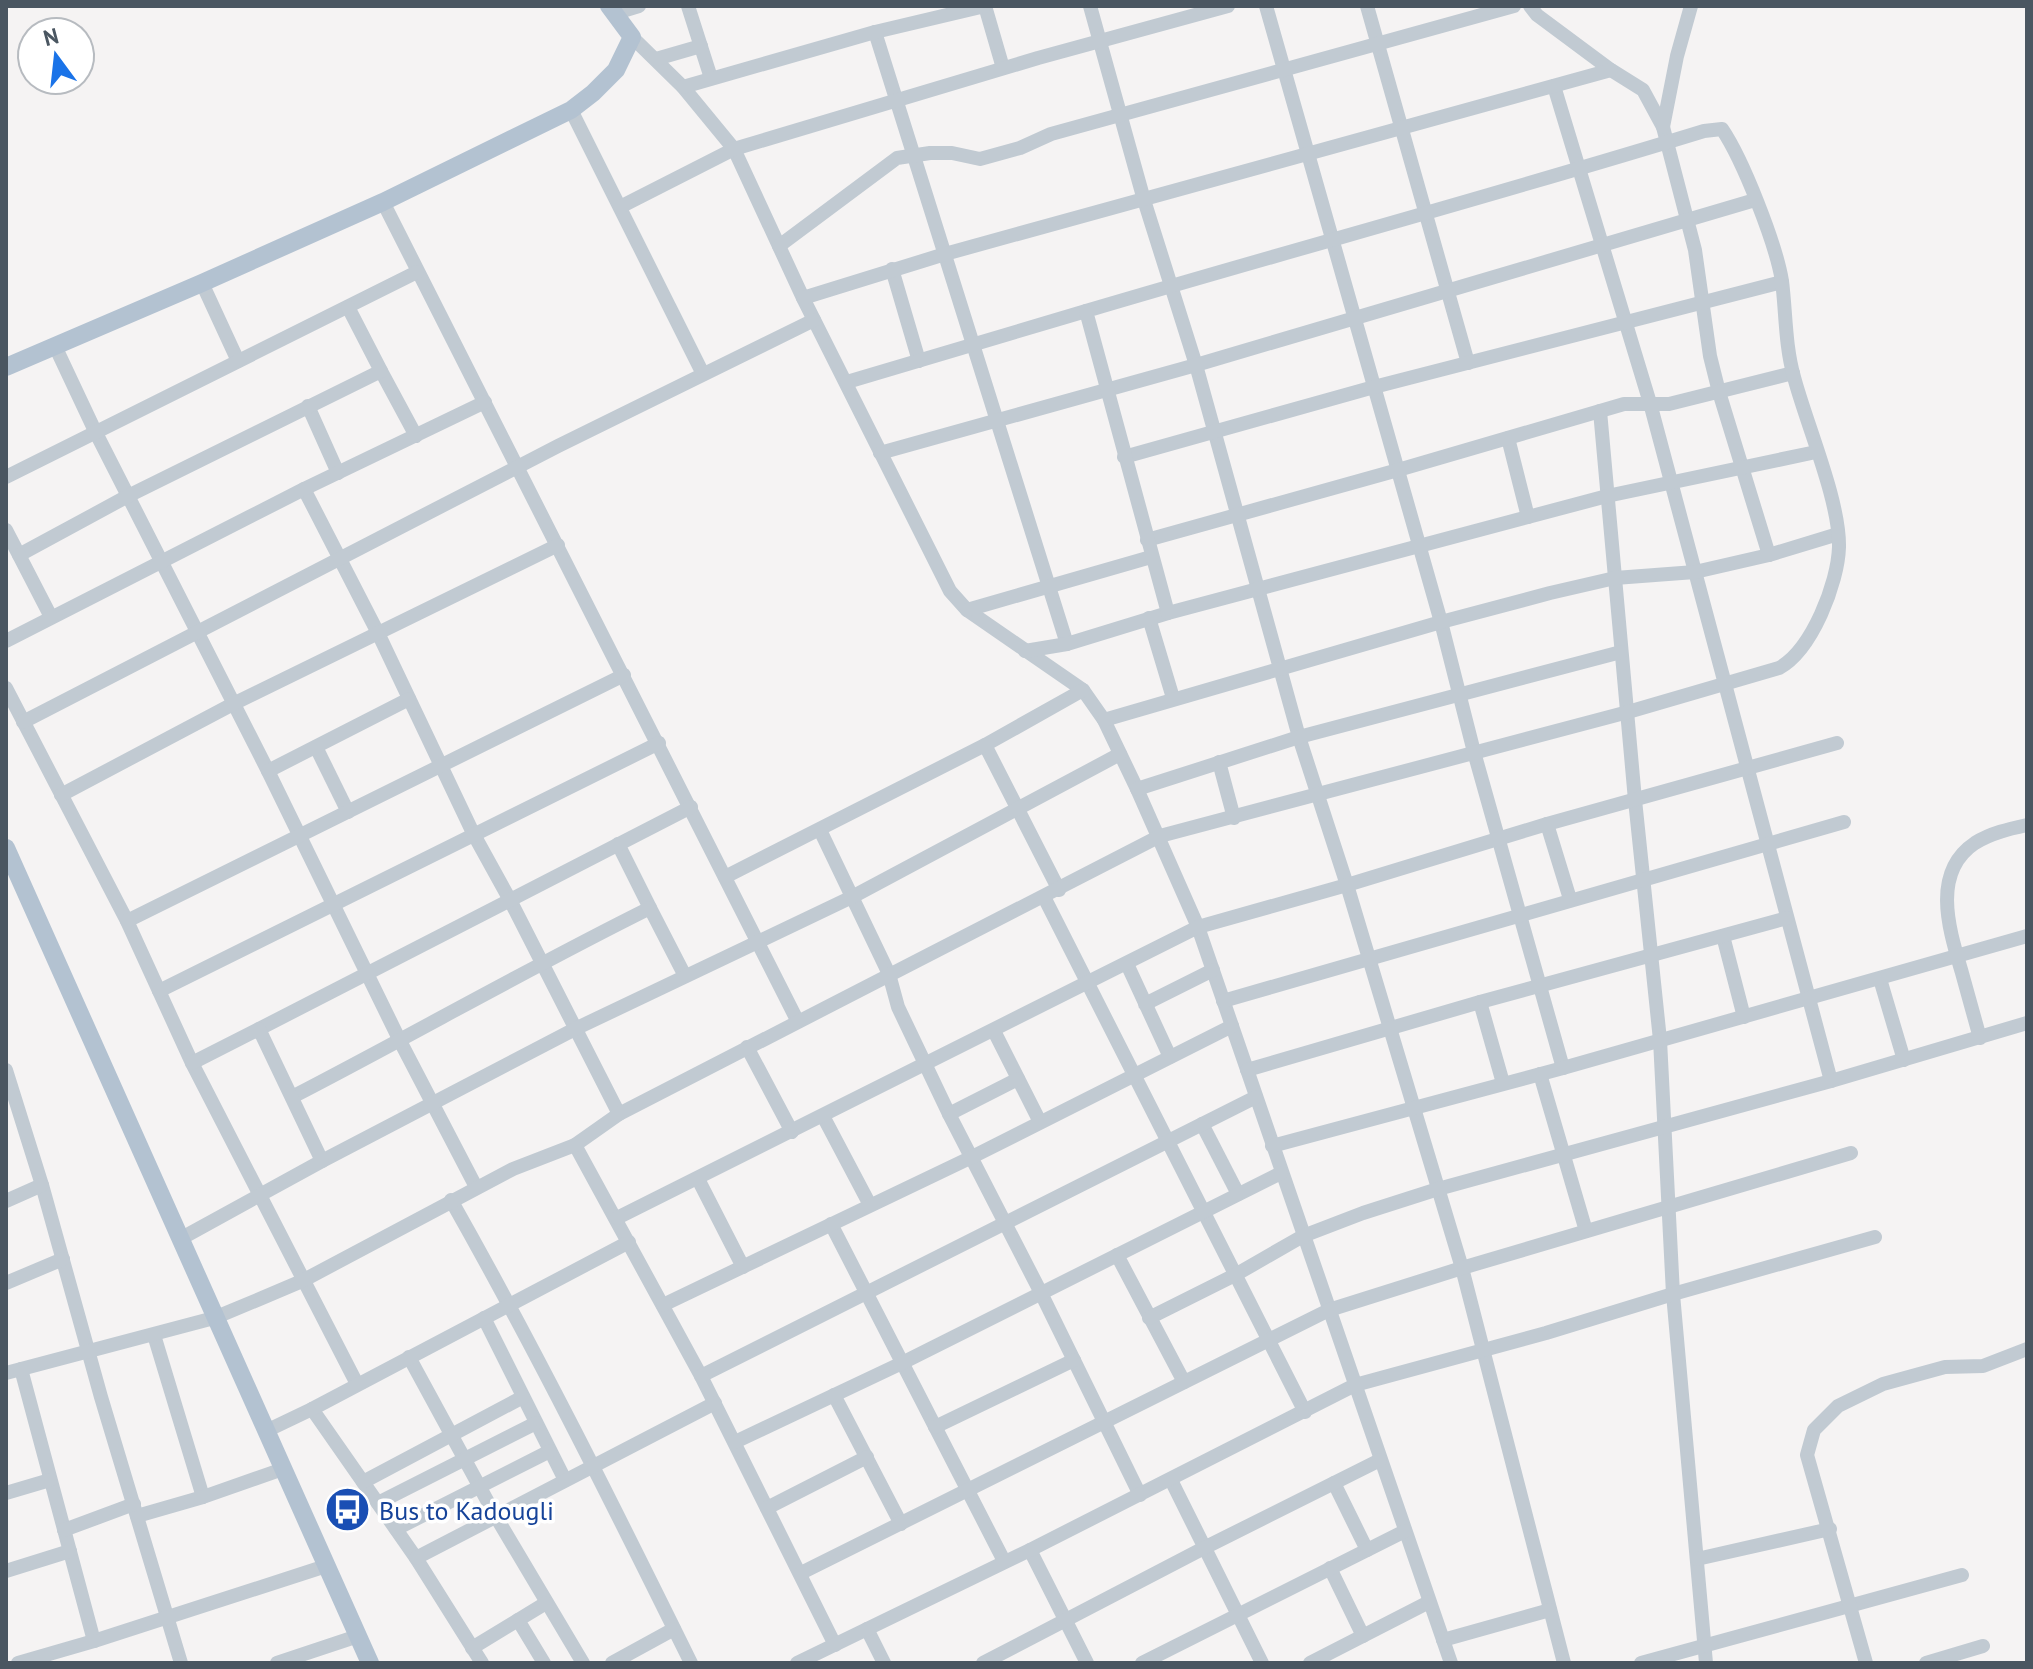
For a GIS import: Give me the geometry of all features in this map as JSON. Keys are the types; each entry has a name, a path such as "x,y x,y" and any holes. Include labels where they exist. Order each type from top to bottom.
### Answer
{"main road":[{"path":"6,367 383,202 571,110 616,70 632,37 612,10"},
{"path":"6,848 370,1663"}],"street":[{"path":"612,10 639,6"},
{"path":"688,6 711,78"},
{"path":"683,87 875,32 985,6 1003,68"},
{"path":"1090,6 1144,200 1196,365 1299,737 1347,885 1462,1268 1564,1663"},
{"path":"620,207 734,149 1003,68 1228,6"},
{"path":"1266,6 1441,622 1474,752 1563,1068"},
{"path":"1367,6 1468,363"},
{"path":"779,246 886,164 913,154 952,153 980,159 1020,148 1051,134 1514,6"},
{"path":"1530,6 1537,15 1643,90 1663,127 1688,219 1710,356 1769,555"},
{"path":"1663,127 1691,6"},
{"path":"875,32 1067,644"},
{"path":"632,37 683,87 734,149 803,298 950,591 967,610 1083,690 1104,720 1160,836 1198,927 1451,1663"},
{"path":"656,59 701,46"},
{"path":"803,298 945,254 1611,70"},
{"path":"1554,86 1650,403 1831,1081"},
{"path":"571,110 703,374"},
{"path":"94,1641 50,1480 14,1371 214,1318 302,1281 476,1187 575,1145 619,1114 1160,836 1628,712 1779,668 1795,654 1827,603 1837,565 1838,534 1793,373 1785,335 1782,282 1773,246 1722,129 1332,238 847,382"},
{"path":"880,453 1196,365 1755,200"},
{"path":"383,202 797,1020"},
{"path":"892,269 919,361"},
{"path":"6,477 417,272"},
{"path":"1124,457 1374,387 1782,282"},
{"path":"202,283 238,361"},
{"path":"348,307 416,436"},
{"path":"1086,311 1168,613"},
{"path":"23,722 517,467 814,320"},
{"path":"55,346 365,972 476,1187"},
{"path":"19,555 128,496 381,371"},
{"path":"1147,540 1628,402 1669,404 1793,373"},
{"path":"6,641 304,489 485,402"},
{"path":"308,406 338,473"},
{"path":"1600,411 1660,1040 1673,1294 1706,1663"},
{"path":"1508,438 1528,517"},
{"path":"1025,651 1067,644 1149,618 1607,496 1816,452"},
{"path":"304,489 378,633 473,833 619,1114"},
{"path":"6,530 51,617"},
{"path":"1104,720 1441,622 1615,578 1695,572 1769,555 1838,534"},
{"path":"61,795 233,704 558,545"},
{"path":"967,610 1151,557"},
{"path":"1149,618 1173,698"},
{"path":"1137,789 1299,737 1621,652"},
{"path":"127,921 624,675"},
{"path":"6,688 127,921 192,1063 357,1384"},
{"path":"725,877 985,745 1083,690"},
{"path":"268,771 409,699"},
{"path":"159,991 659,743"},
{"path":"617,1218 1198,927 1498,838 1837,743"},
{"path":"985,745 1059,890"},
{"path":"316,747 348,812"},
{"path":"180,1239 575,1029 852,897 1120,754"},
{"path":"1219,762 1234,818"},
{"path":"192,1063 691,807"},
{"path":"1223,1001 1844,822"},
{"path":"1547,824 1570,899"},
{"path":"1980,1038 1947,918 1946,897 1957,865 1974,844 1993,834 2027,825"},
{"path":"820,830 889,974 893,997 949,1114 1140,1495"},
{"path":"618,844 685,976"},
{"path":"1044,897 1305,1412"},
{"path":"292,1097 542,962 650,908"},
{"path":"1247,1070 1787,918"},
{"path":"1723,936 1744,1017"},
{"path":"1272,1146 1563,1068 2027,936"},
{"path":"1127,964 1170,1057"},
{"path":"1145,1004 1213,970"},
{"path":"1880,979 1904,1060"},
{"path":"1480,1002 1503,1083"},
{"path":"1149,1318 1235,1275 1303,1236 1438,1189 1831,1081 2027,1023"},
{"path":"663,1305 972,1157 1232,1026"},
{"path":"259,1029 322,1161"},
{"path":"994,1031 1040,1122"},
{"path":"747,1047 792,1132"},
{"path":"6,1070 11,1112 42,1185 181,1663"},
{"path":"1540,1074 1586,1231"},
{"path":"949,1114 1018,1079"},
{"path":"701,1376 1256,1097"},
{"path":"823,1116 870,1205"},
{"path":"1202,1124 1238,1194"},
{"path":"575,1145 701,1376 835,1645"},
{"path":"801,1573 1329,1310 1851,1153"},
{"path":"735,1442 902,1363 1040,1291 1281,1173"},
{"path":"698,1179 743,1267"},
{"path":"6,1201 42,1185"},
{"path":"451,1200 594,1466 691,1663"},
{"path":"831,1224 1004,1561"},
{"path":"797,1663 1171,1480 1355,1385 1875,1237"},
{"path":"266,1431 629,1242"},
{"path":"1117,1255 1184,1382"},
{"path":"6,1283 63,1259"},
{"path":"484,1318 565,1480"},
{"path":"154,1335 203,1497"},
{"path":"1866,1663 1807,1455 1814,1430 1838,1406 1883,1384 1945,1367 1983,1366 2027,1349"},
{"path":"409,1357 479,1488 583,1663"},
{"path":"935,1427 1074,1360"},
{"path":"834,1395 901,1524"},
{"path":"363,1482 523,1397"},
{"path":"416,1558 715,1403"},
{"path":"312,1409 416,1558 482,1663"},
{"path":"378,1503 536,1423"},
{"path":"396,1529 550,1451"},
{"path":"767,1508 867,1457"},
{"path":"983,1663 1380,1460"},
{"path":"64,1530 135,1510 203,1497 283,1469"},
{"path":"6,1493 50,1480"},
{"path":"1171,1480 1262,1663"},
{"path":"1334,1483 1367,1550"},
{"path":"1697,1559 1830,1529"},
{"path":"1142,1663 1405,1531"},
{"path":"1030,1550 1087,1663"},
{"path":"6,1571 70,1551"},
{"path":"18,1663 167,1619 326,1566"},
{"path":"1330,1568 1363,1636"},
{"path":"1641,1663 1962,1575"},
{"path":"1310,1663 1429,1602"},
{"path":"472,1648 546,1603"},
{"path":"1443,1640 1550,1610"},
{"path":"518,1620 539,1661"},
{"path":"612,1663 674,1629"},
{"path":"867,1629 884,1663"},
{"path":"277,1663 358,1636"},
{"path":"1926,1663 1983,1646"}],"place":[{"name":"Bus to Kadougli","path":"348,1510"}]}
